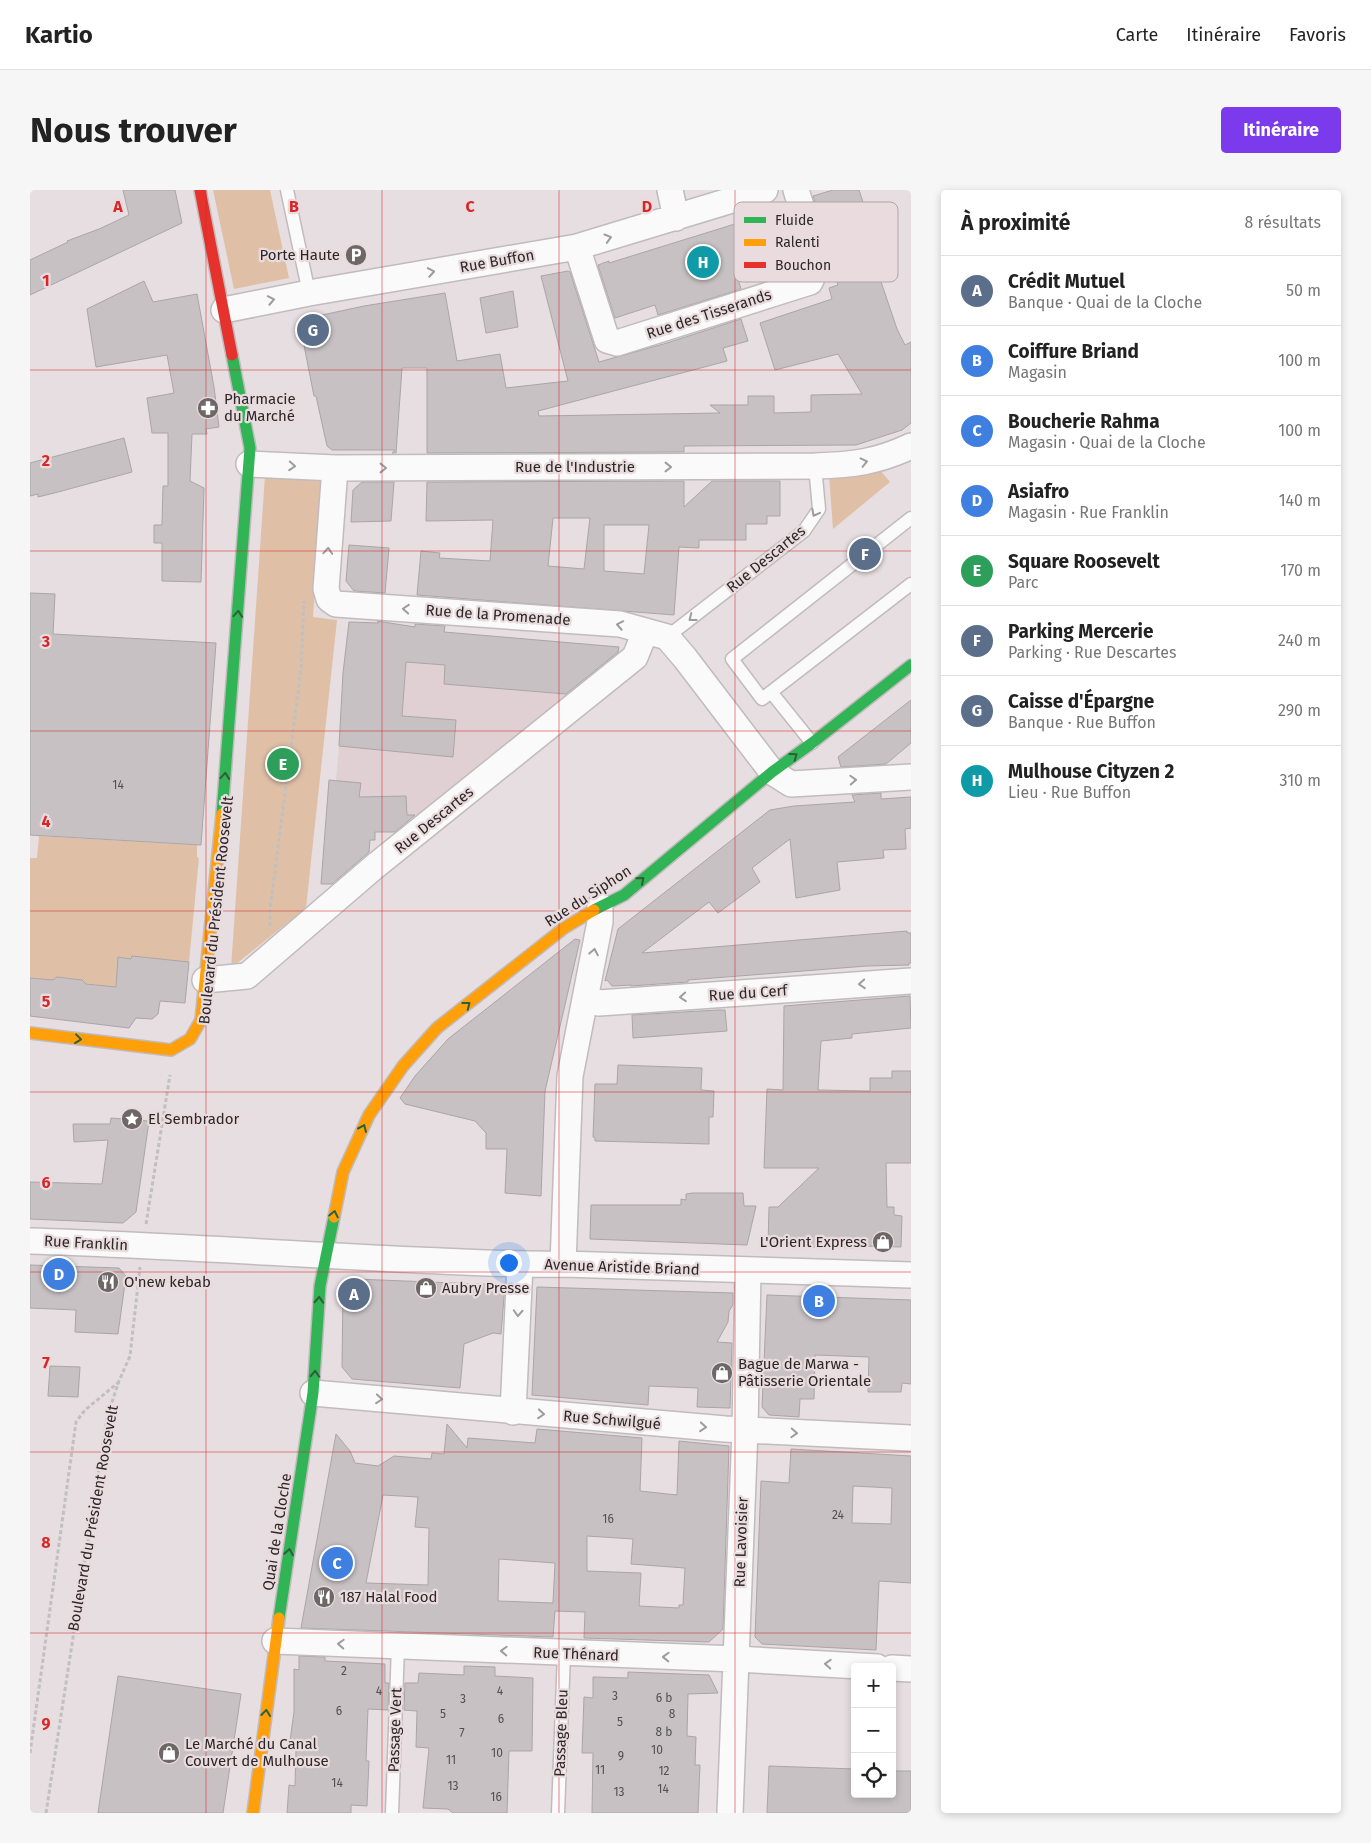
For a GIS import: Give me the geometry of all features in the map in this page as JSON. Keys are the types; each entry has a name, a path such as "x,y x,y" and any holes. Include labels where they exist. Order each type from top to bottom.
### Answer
{"street":[{"name":"Boulevard du Président Roosevelt","path":"30,1034 171,1050 185,1045 195,1035 201,1020 220,842 250,448 200,190"},
{"path":"670,190 676,218"},
{"name":"Rue Buffon","path":"224,310 309,293 577,247 765,190"},
{"name":"Rue des Tisserands","path":"796,190 800,202"},
{"name":"Rue des Tisserands","path":"577,247 607,340 617,343 810,282"},
{"path":"816,466 851,465 890,456 911,446"},
{"path":"249,464 335,468"},
{"name":"Rue de l'Industrie","path":"335,468 816,466"},
{"name":"Rue de la Promenade","path":"335,468 326,589 329,599 336,604 620,624 656,634"},
{"path":"656,634 685,658 772,772 791,784 911,777"},
{"name":"Rue Descartes","path":"205,980 247,976 374,868 635,657 656,634"},
{"name":"Rue du Siphon","path":"315,1255 343,1172 369,1115 403,1066 437,1028 564,928 600,906 624,895 772,772 911,666"},
{"path":"563,1264 570,1076 600,922 600,906"},
{"name":"Rue du Cerf","path":"586,998 599,1003 911,981"},
{"name":"Rue Franklin","path":"30,1241 181,1248"},
{"name":"Avenue Aristide Briand","path":"181,1248 520,1264 911,1275"},
{"name":"Quai de la Cloche","path":"253,1813 275,1641 313,1393 320,1286 315,1255"},
{"path":"513,1412 520,1264"},
{"name":"Rue Lavoisier","path":"730,1813 745,1430 748,1270"},
{"name":"Rue Schwilgué","path":"313,1393 513,1412 745,1430 911,1438"},
{"name":"Rue Thénard","path":"275,1641 736,1659 851,1666"},
{"path":"896,1668 911,1668"}],"lane":[{"path":"287,190 309,293"},
{"name":"Rue Descartes","path":"656,634 804,531 819,509 816,466"},
{"path":"911,518 732,659 762,699 911,584"},
{"path":"772,692 812,743"},
{"name":"Passage Vert","path":"392,1813 398,1646"},
{"name":"Passage Bleu","path":"558,1813 564,1653"}],"path":[{"path":"271,956 270,909 301,670 304,595"},
{"name":"Boulevard du Président Roosevelt","path":"46,1813 107,1418 119,1381 130,1356 142,1246 170,1072"},
{"path":"30,1753 76,1422 85,1410 119,1381"}],"shaded area":[{"path":"213,190 270,190 289,278 234,289"},
{"path":"880,470 890,482 833,529 829,475"},
{"path":"265,476 323,480 313,617 337,620 306,908 231,968"},
{"path":"349,622 383,623 444,629 445,632 619,647 618,660 417,815 326,817 336,781 342,713 343,673"},
{"path":"39,836 197,845 197,857 199,858 189,962 132,956 131,959 121,957 118,960 120,988 83,983 82,980 58,977 56,981 30,978 30,858 37,858"}],"building":[{"path":"123,190 175,190 182,223 30,295 30,260 67,241 129,215"},
{"path":"833,190 859,190 863,202 815,202 813,196"},
{"path":"734,224 734,282 739,282 741,289 658,315 655,305 615,318 598,265 609,261 609,263"},
{"path":"568,271 570,272 599,362 667,343 741,319 748,341 723,348 727,361 538,411 539,416 720,413 710,405 748,405 748,396 774,396 774,413 811,412 811,395 862,394 838,354 775,370 760,323 832,299 829,288 838,285 837,282 881,282 897,329 905,345 911,342 911,423 902,430 856,445 684,446 684,452 427,453 427,368 402,368 396,453 392,453 395,450 332,450 327,446 316,396 314,396 299,320 364,306 445,293 457,361 500,354 506,388 568,381 541,276"},
{"path":"144,281 153,302 197,294 214,387 219,427 206,429 207,434 192,434 190,481 204,488 201,582 162,581 162,543 154,543 154,525 162,525 163,486 168,486 168,433 152,433 147,398 174,393 167,355 96,367 87,309"},
{"path":"513,291 518,327 486,333 480,298"},
{"path":"124,438 132,472 38,497 38,494 30,496 30,463"},
{"path":"684,481 684,507 712,481 780,481 780,516 767,516 767,524 746,524 746,540 699,540 699,548 679,547 674,615 417,595 421,551 440,553 439,558 490,561 493,520 426,521 427,482","holes":["553,518 590,518 584,569 548,566","604,525 649,525 644,574 604,571"]},
{"path":"362,482 394,482 391,521 351,522 353,490"},
{"path":"349,545 389,548 385,593 354,591 346,581"},
{"path":"30,593 55,594 53,634 216,643 201,845 30,835"},
{"path":"377,621 415,627 415,624 445,626 444,632 619,647 618,652 566,694 444,684 445,665 406,662 402,716 456,720 453,757 339,746 343,673 349,622 379,623"},
{"path":"911,700 911,743 886,764 841,767 838,757"},
{"path":"329,780 361,783 359,797 406,796 407,815 415,815 395,832 375,832 375,840 370,840 369,852 332,884 321,884"},
{"path":"881,793 881,799 911,797 911,828 905,829 906,849 883,850 884,858 837,862 840,890 796,898 790,839 752,868 760,882 718,913 709,902 642,953 907,931 907,933 911,933 911,963 909,965 867,966 631,986 612,986 607,980 605,981 618,929 770,810 794,806 855,802 852,795"},
{"path":"575,939 580,940 545,1091 541,1196 505,1193 507,1149 486,1149 486,1133 475,1121 405,1104 400,1098 415,1076 448,1039"},
{"path":"132,956 189,962 185,1003 160,1001 158,1014 152,1019 136,1018 129,1028 30,1016 30,978 53,980 57,977 82,980 86,984 116,987 118,957 131,959"},
{"path":"910,996 911,1028 852,1034 852,1038 821,1041 818,1090 870,1091 870,1078 892,1078 892,1071 911,1071 911,1163 886,1163 887,1207 894,1207 894,1215 902,1216 901,1247 768,1246 769,1207 778,1207 819,1168 764,1168 767,1089 783,1090 784,1006"},
{"path":"725,1010 727,1031 633,1038 632,1015"},
{"path":"618,1065 702,1068 701,1090 714,1091 713,1117 709,1117 709,1144 595,1141 593,1137 595,1084 617,1084"},
{"path":"111,1118 149,1121 136,1212 123,1223 30,1219 30,1182 102,1184 108,1140 74,1142 73,1124 110,1124"},
{"path":"743,1193 744,1206 756,1206 747,1245 590,1239 591,1205 681,1205 681,1199 686,1200 686,1194"},
{"path":"30,1265 119,1268 126,1276 118,1334 75,1332 76,1310 30,1308"},
{"path":"355,1279 505,1285 501,1334 493,1333 464,1344 460,1388 352,1379 342,1367 343,1291"},
{"path":"537,1287 733,1293 733,1305 729,1311 728,1322 717,1342 732,1343 730,1408 697,1407 698,1388 649,1386 648,1405 532,1395"},
{"path":"767,1295 911,1300 911,1384 902,1383 901,1392 868,1392 869,1357 815,1355 814,1399 800,1399 799,1417 769,1415 762,1407"},
{"path":"50,1366 80,1367 78,1397 48,1396"},
{"path":"447,1424 467,1448 468,1438 535,1443 537,1429 642,1438 640,1491 677,1495 679,1441 729,1446 723,1629 709,1642 584,1638 585,1612 555,1611 553,1637 301,1628 336,1434 350,1451 355,1463 378,1466 394,1456 431,1459 432,1453 444,1454","holes":["383,1495 418,1497 415,1527 429,1528 428,1585 366,1583","587,1536 633,1539 631,1564 685,1568 683,1605 679,1605 679,1608 639,1606 641,1573 587,1571","499,1559 555,1563 553,1603 498,1601"]},
{"path":"791,1449 911,1456 911,1583 879,1581 876,1650 762,1644 755,1637 761,1481 789,1483","holes":["853,1486 892,1488 891,1524 852,1523"]},
{"path":"299,1656 325,1657 325,1661 385,1664 385,1683 389,1683 388,1710 368,1709 366,1761 369,1761 367,1806 351,1805 351,1813 287,1813 289,1785 295,1786 296,1750 290,1750 290,1741 294,1712 294,1669 299,1670"},
{"path":"464,1666 495,1667 495,1676 533,1678 532,1751 509,1751 507,1813 453,1813 448,1809 423,1808 429,1748 416,1747 417,1711 404,1710 405,1683 418,1683 419,1673 464,1675"},
{"path":"628,1672 709,1675 718,1693 688,1694 687,1736 696,1737 695,1765 700,1765 698,1813 592,1813 593,1753 582,1753 584,1697 593,1698 593,1677 628,1678"},
{"name":"Le Marché du Canal Couvert de Mulhouse","path":"118,1676 241,1694 223,1813 98,1813"},
{"path":"769,1766 851,1769 851,1798 896,1798 896,1771 911,1771 911,1813 767,1813"}],"traffic: fast":[{"path":"222,814 250,448 232,355"},
{"path":"594,910 624,895 772,772 911,665"},
{"path":"279,1618 313,1393 320,1286 334,1217"}],"traffic: slow":[{"path":"30,1033 171,1050 190,1039 201,1020 222,814"},
{"path":"334,1217 343,1172 369,1115 403,1066 437,1028 564,928 594,910"},
{"path":"253,1813 279,1618"}],"traffic: jam":[{"path":"200,190 232,355"}],"place":[{"name":"Porte Haute","path":"356,255"},
{"name":"Mulhouse Cityzen 2","path":"703,262"},
{"name":"Caisse d'Épargne","path":"313,330"},
{"name":"Pharmacie du Marché","path":"208,408"},
{"name":"Parking Mercerie","path":"865,554"},
{"name":"Square Roosevelt","path":"283,764"},
{"name":"El Sembrador","path":"132,1119"},
{"name":"L'Orient Express","path":"883,1242"},
{"name":"Asiafro","path":"59,1274"},
{"name":"O'new kebab","path":"108,1282"},
{"name":"Aubry Presse","path":"426,1288"},
{"name":"Crédit Mutuel","path":"354,1294"},
{"name":"Coiffure Briand","path":"819,1301"},
{"name":"Bague de Marwa - Pâtisserie Orientale","path":"722,1373"},
{"name":"Boucherie Rahma","path":"337,1563"},
{"name":"187 Halal Food","path":"324,1597"},
{"name":"Le Marché du Canal Couvert de Mulhouse","path":"169,1753"}]}
